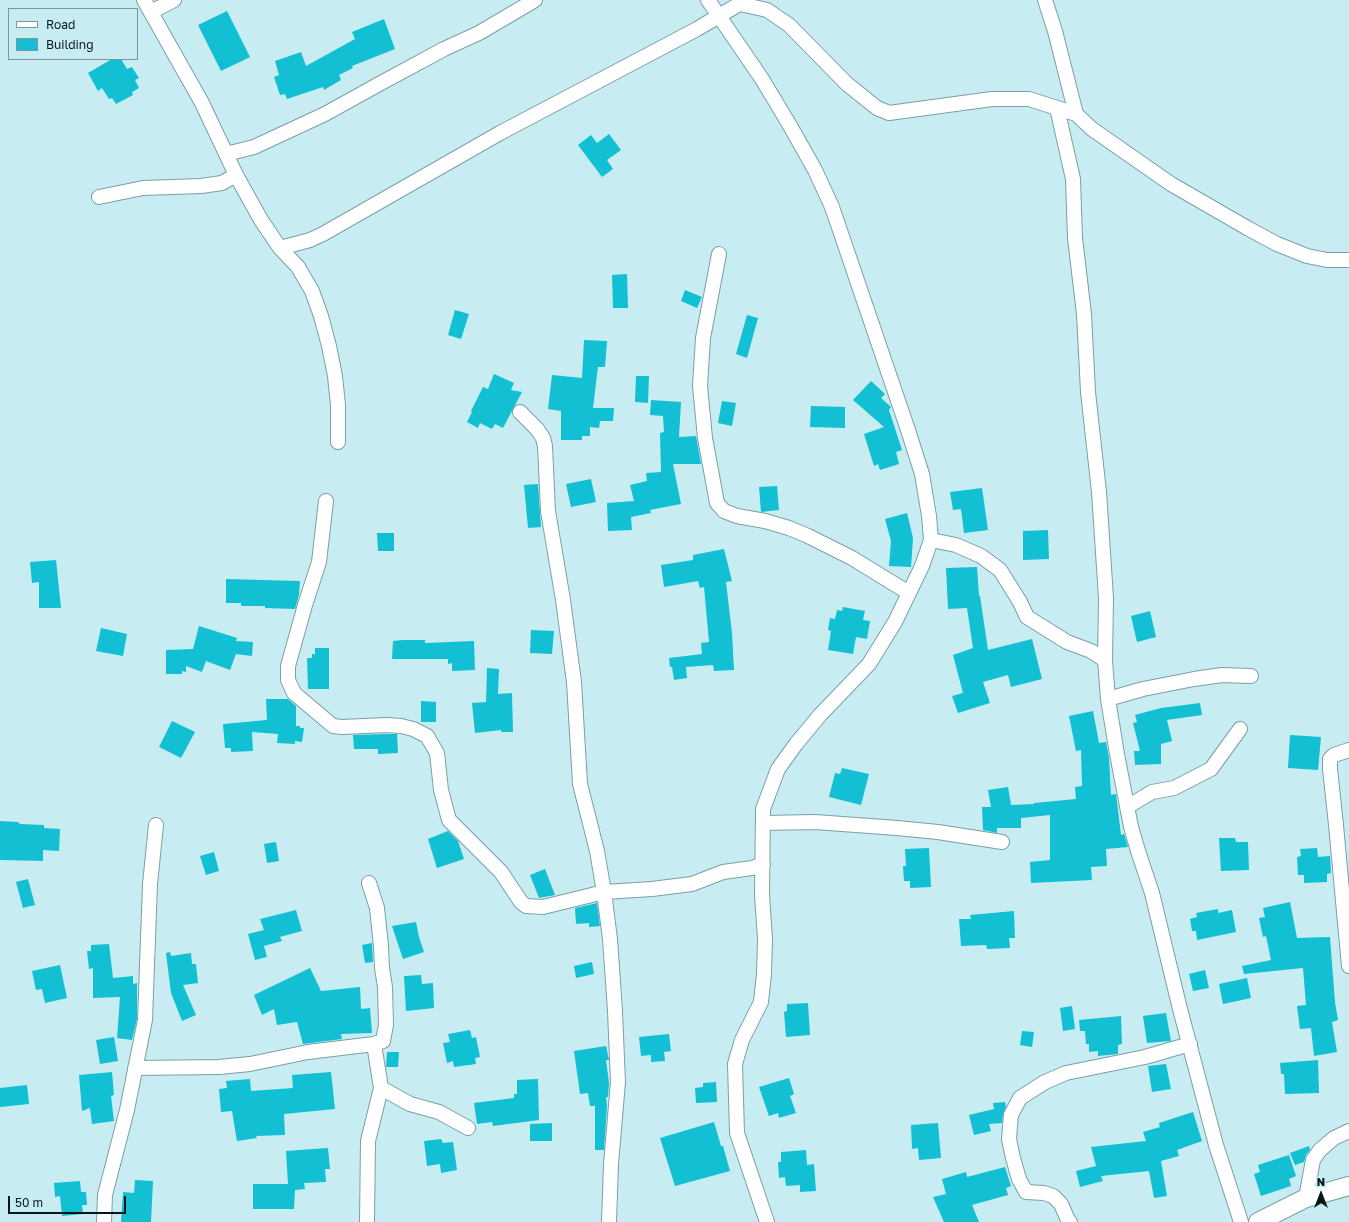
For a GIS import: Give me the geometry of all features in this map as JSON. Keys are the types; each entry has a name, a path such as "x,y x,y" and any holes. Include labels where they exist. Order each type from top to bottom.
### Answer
{"street":[{"path":"144,0 202,103 236,174 261,220 280,248 298,267 312,291 321,316 335,376 338,405 338,442"},
{"path":"151,12 174,0"},
{"path":"226,154 254,147 325,114 381,82 444,49 479,33 535,0"},
{"path":"708,0 762,79 790,124 815,170 832,208 922,474 929,516 931,540 922,566 895,622 868,664 820,715 778,769 764,809 762,895 764,974 761,1002 742,1040 735,1064 735,1082 738,1133 767,1222"},
{"path":"1045,0 1055,30 1076,114"},
{"path":"280,248 305,242 323,234 500,133 697,30 743,2 767,10 789,25 847,84 877,108 889,113 992,99 1029,99 1076,114 1092,128 1171,184 1277,244 1307,256 1327,260 1349,260"},
{"path":"1057,108 1073,179 1075,238 1084,314 1088,392 1099,492 1106,598 1105,660 1108,699 1127,807 1138,851 1152,893 1180,1009 1216,1145 1240,1222"},
{"path":"99,197 143,188 201,186 222,183 236,174"},
{"path":"718,254 703,338 700,386 705,438 718,503 724,511 738,516 790,528 808,536 852,558 909,592"},
{"path":"520,412 537,429 543,438 545,446 548,512 563,600 574,682 580,784 597,851 610,939 618,1082 610,1172 609,1222"},
{"path":"326,501 320,562 305,605 288,666 288,680 294,693 333,726 401,726 413,729 427,736 437,753 441,790 449,820 501,872 521,902 526,906 543,907 604,892 652,889 692,884 723,872 752,868 763,864"},
{"path":"931,540 956,546 980,556 1000,570 1020,602 1027,617 1067,642 1090,650 1105,660"},
{"path":"1108,699 1194,679 1222,675 1251,676"},
{"path":"1127,807 1152,792 1174,788 1211,769 1240,730"},
{"path":"1349,750 1334,755 1330,759 1345,886 1349,966"},
{"path":"763,823 816,822 889,827 938,832 1002,842"},
{"path":"104,1222 105,1195 127,1110 145,1020 150,884 156,825"},
{"path":"135,1068 219,1067 250,1064 308,1052 374,1044 383,1041 386,1025 385,987 377,908 369,883"},
{"path":"367,1222 368,1141 381,1088 374,1044"},
{"path":"1070,1222 1061,1204 1053,1196 1044,1193 1026,1192 1019,1179 1012,1158 1009,1139 1012,1115 1020,1098 1045,1082 1066,1074 1145,1057 1190,1044"},
{"path":"381,1088 410,1104 438,1112 468,1128"},
{"path":"1306,1198 1313,1160 1320,1150 1334,1138 1349,1131"},
{"path":"1258,1222 1306,1198 1349,1186"}],"building":[{"path":"227,11 250,57 221,71 198,25"},
{"path":"384,19 395,49 352,66 353,68 339,75 341,80 324,90 323,87 287,99 285,94 280,95 274,77 279,75 275,61 301,52 306,66 355,39 352,32"},
{"path":"110,60 122,60 127,69 132,67 139,78 135,80 139,88 132,92 133,95 116,104 112,98 109,99 102,88 98,91 88,73"},
{"path":"609,134 621,150 607,160 613,169 602,177 578,145 591,135 597,143"},
{"path":"627,274 628,308 613,308 612,275"},
{"path":"685,290 702,297 697,308 681,301"},
{"path":"455,310 469,314 461,339 448,335"},
{"path":"747,315 758,318 747,358 736,354"},
{"path":"584,340 607,341 605,367 598,367 593,408 614,408 613,421 600,421 599,428 590,427 590,436 582,436 582,440 561,440 561,411 548,409 552,375 582,378"},
{"path":"494,374 514,383 511,390 522,392 503,428 495,424 492,429 480,423 478,428 467,422 483,387 488,389"},
{"path":"636,376 649,376 648,403 635,402"},
{"path":"871,381 885,394 881,398 891,407 889,410 902,450 896,452 899,464 880,470 878,464 874,466 864,434 884,427 853,400"},
{"path":"651,400 681,402 679,437 696,436 701,464 673,464 681,504 650,510 651,513 631,517 632,530 608,531 607,503 634,501 630,485 647,481 646,473 661,472 660,433 664,432 663,416 650,415"},
{"path":"722,401 736,403 732,426 718,423"},
{"path":"811,406 845,407 845,428 810,427"},
{"path":"591,479 596,502 571,507 566,484"},
{"path":"538,484 541,527 528,528 524,485"},
{"path":"777,486 779,510 761,512 759,487"},
{"path":"982,488 988,530 964,533 961,509 953,510 950,492"},
{"path":"907,513 913,538 911,567 889,566 891,541 885,519"},
{"path":"1048,530 1049,559 1023,560 1023,531"},
{"path":"377,533 394,533 394,551 378,551"},
{"path":"724,549 732,581 726,582 732,633 734,670 714,671 713,665 686,667 687,678 674,680 669,658 702,654 701,643 709,642 704,587 700,588 698,581 664,587 661,565 693,560 693,555"},
{"path":"56,560 61,608 39,608 39,582 32,583 30,562"},
{"path":"977,567 979,596 988,650 1032,639 1042,679 1011,687 1008,675 983,682 990,703 958,713 952,696 963,693 953,655 973,648 967,608 948,609 946,568"},
{"path":"226,579 300,581 299,595 295,609 265,608 265,606 241,606 241,603 226,603"},
{"path":"843,607 865,611 863,620 870,621 867,639 856,637 853,654 828,650 831,631 828,630 830,618 835,619 837,610 842,611"},
{"path":"1150,611 1156,637 1137,642 1131,616"},
{"path":"199,626 237,638 236,641 253,642 252,656 236,654 230,670 206,661 202,672 186,666 186,672 182,671 182,674 166,674 166,650 193,649"},
{"path":"101,628 127,634 123,656 96,651"},
{"path":"531,630 554,631 552,654 530,653"},
{"path":"425,640 425,643 474,641 475,670 452,671 452,663 448,664 448,659 392,659 393,641"},
{"path":"315,648 329,648 329,689 308,689 307,658 312,658 312,654 315,654"},
{"path":"487,668 499,669 498,694 512,693 513,732 501,732 501,730 475,733 472,703 486,702"},
{"path":"266,699 288,699 296,706 296,726 304,728 302,742 295,741 295,744 277,743 278,734 252,732 253,751 231,752 231,748 225,748 223,724 267,720"},
{"path":"421,701 436,702 436,722 421,722"},
{"path":"1200,703 1202,715 1167,720 1172,741 1161,744 1161,764 1135,765 1134,751 1140,751 1133,723 1137,722 1135,715 1161,708"},
{"path":"1093,711 1099,743 1106,742 1109,758 1111,795 1116,794 1121,835 1124,834 1128,847 1106,849 1107,866 1091,867 1092,880 1031,883 1030,862 1050,860 1050,815 1021,818 1021,828 997,828 997,833 983,830 982,807 991,807 988,790 1008,787 1011,805 1076,799 1075,787 1082,786 1081,750 1076,751 1069,716"},
{"path":"172,721 195,732 181,758 159,747"},
{"path":"397,734 398,753 378,754 378,749 354,749 353,735"},
{"path":"1290,735 1321,737 1318,770 1288,768"},
{"path":"842,768 869,774 861,805 829,797 835,773 840,774"},
{"path":"0,821 44,825 44,828 60,829 59,851 43,850 43,861 0,860"},
{"path":"448,831 458,841 464,859 437,868 428,839"},
{"path":"1219,838 1235,838 1236,842 1248,842 1249,870 1221,871"},
{"path":"276,842 279,861 267,863 264,844"},
{"path":"929,848 931,887 910,888 910,881 904,881 903,866 906,866 905,849"},
{"path":"1317,848 1318,857 1330,856 1331,873 1327,874 1327,882 1304,883 1304,875 1298,875 1297,857 1301,856 1300,849"},
{"path":"214,852 219,871 206,875 200,856"},
{"path":"545,869 555,895 539,898 530,875"},
{"path":"28,879 35,905 23,908 16,882"},
{"path":"1290,902 1297,938 1330,937 1335,1002 1338,1020 1332,1022 1337,1052 1314,1056 1311,1028 1300,1029 1297,1006 1306,1005 1303,968 1244,974 1242,966 1271,960 1266,936 1263,937 1259,918 1265,917 1263,908"},
{"path":"597,903 600,926 589,927 589,923 576,924 575,908"},
{"path":"1218,909 1218,913 1232,910 1236,932 1197,940 1196,931 1192,931 1190,919 1197,917 1196,913"},
{"path":"296,910 302,931 280,937 282,941 264,946 267,957 255,960 248,934 264,930 260,919"},
{"path":"1014,911 1015,938 1009,938 1010,948 987,949 986,945 961,946 959,919 971,919 970,915"},
{"path":"416,922 424,952 403,959 392,926"},
{"path":"372,943 373,962 365,963 362,945"},
{"path":"109,944 113,978 133,976 133,984 137,983 137,1019 132,1040 117,1038 120,997 93,998 93,968 89,969 87,951 91,951 91,945"},
{"path":"170,952 171,956 191,953 192,964 196,964 198,983 183,985 196,1015 182,1021 171,993 166,953"},
{"path":"592,962 594,974 576,978 574,966"},
{"path":"60,965 67,998 45,1003 42,989 36,990 32,971"},
{"path":"310,968 321,991 360,987 361,1009 370,1008 372,1033 341,1034 342,1039 303,1044 297,1022 277,1025 274,1009 262,1015 254,995"},
{"path":"1205,970 1209,988 1193,991 1189,974"},
{"path":"421,975 422,984 433,983 434,1008 406,1011 404,976"},
{"path":"1247,978 1251,998 1223,1004 1219,984"},
{"path":"808,1003 810,1035 786,1037 784,1012 787,1011 787,1004"},
{"path":"1072,1006 1075,1029 1063,1031 1060,1008"},
{"path":"1166,1013 1171,1041 1147,1043 1143,1016"},
{"path":"1121,1016 1122,1044 1118,1045 1118,1054 1098,1056 1098,1051 1089,1052 1089,1044 1086,1044 1085,1031 1080,1031 1079,1020"},
{"path":"470,1030 472,1038 476,1037 480,1057 475,1058 476,1064 454,1067 453,1061 447,1063 443,1043 450,1042 448,1034"},
{"path":"1022,1031 1034,1032 1032,1047 1020,1045"},
{"path":"669,1034 671,1051 664,1052 665,1061 651,1062 651,1055 641,1056 639,1037"},
{"path":"114,1037 118,1061 100,1064 96,1040"},
{"path":"606,1046 609,1060 606,1060 609,1083 608,1097 606,1097 607,1106 604,1150 595,1150 595,1106 590,1106 588,1093 580,1094 574,1051"},
{"path":"387,1052 399,1052 398,1067 386,1067"},
{"path":"1318,1060 1319,1093 1285,1094 1284,1074 1281,1074 1280,1063"},
{"path":"1166,1064 1171,1089 1152,1092 1148,1066"},
{"path":"112,1072 114,1095 111,1096 114,1121 92,1124 90,1108 82,1111 79,1075"},
{"path":"331,1072 335,1109 284,1114 285,1135 256,1136 257,1138 237,1141 232,1111 221,1112 219,1089 227,1088 226,1081 250,1079 251,1091 293,1088 292,1075"},
{"path":"789,1078 794,1094 790,1096 796,1113 779,1118 778,1113 769,1116 759,1087"},
{"path":"538,1079 539,1120 493,1126 492,1122 477,1124 474,1103 514,1098 514,1094 517,1094 517,1080"},
{"path":"716,1082 717,1102 696,1103 695,1088 703,1087 703,1083"},
{"path":"27,1085 29,1104 0,1107 0,1088"},
{"path":"1005,1102 1006,1107 1003,1114 1002,1123 989,1124 991,1131 974,1135 969,1115 994,1109 993,1103"},
{"path":"1193,1112 1202,1141 1177,1150 1179,1156 1161,1161 1167,1196 1154,1198 1149,1171 1101,1176 1103,1181 1080,1187 1076,1171 1096,1166 1091,1147 1146,1141 1143,1132 1160,1127 1159,1123"},
{"path":"714,1122 730,1171 675,1186 660,1138"},
{"path":"552,1123 552,1141 530,1141 530,1124"},
{"path":"938,1123 941,1158 919,1160 918,1148 912,1149 911,1125"},
{"path":"441,1139 443,1143 453,1142 457,1170 441,1173 440,1164 427,1166 424,1141"},
{"path":"1309,1146 1310,1150 1306,1155 1304,1162 1295,1165 1290,1153"},
{"path":"328,1148 330,1169 325,1169 326,1182 304,1183 305,1189 295,1190 294,1209 253,1209 253,1184 288,1184 286,1151"},
{"path":"806,1150 807,1165 814,1164 816,1191 800,1192 800,1185 786,1186 785,1177 779,1178 778,1162 781,1162 781,1152"},
{"path":"1289,1155 1296,1176 1289,1179 1291,1186 1261,1196 1254,1174 1260,1172 1258,1165"},
{"path":"1005,1167 1011,1186 1006,1188 1008,1195 972,1205 979,1222 944,1222 933,1197 946,1194 942,1179 966,1172 967,1177"},
{"path":"135,1180 153,1181 151,1222 121,1222 123,1192 134,1193"},
{"path":"80,1181 81,1192 86,1192 87,1205 82,1205 83,1214 62,1216 60,1196 55,1197 54,1183"}]}
